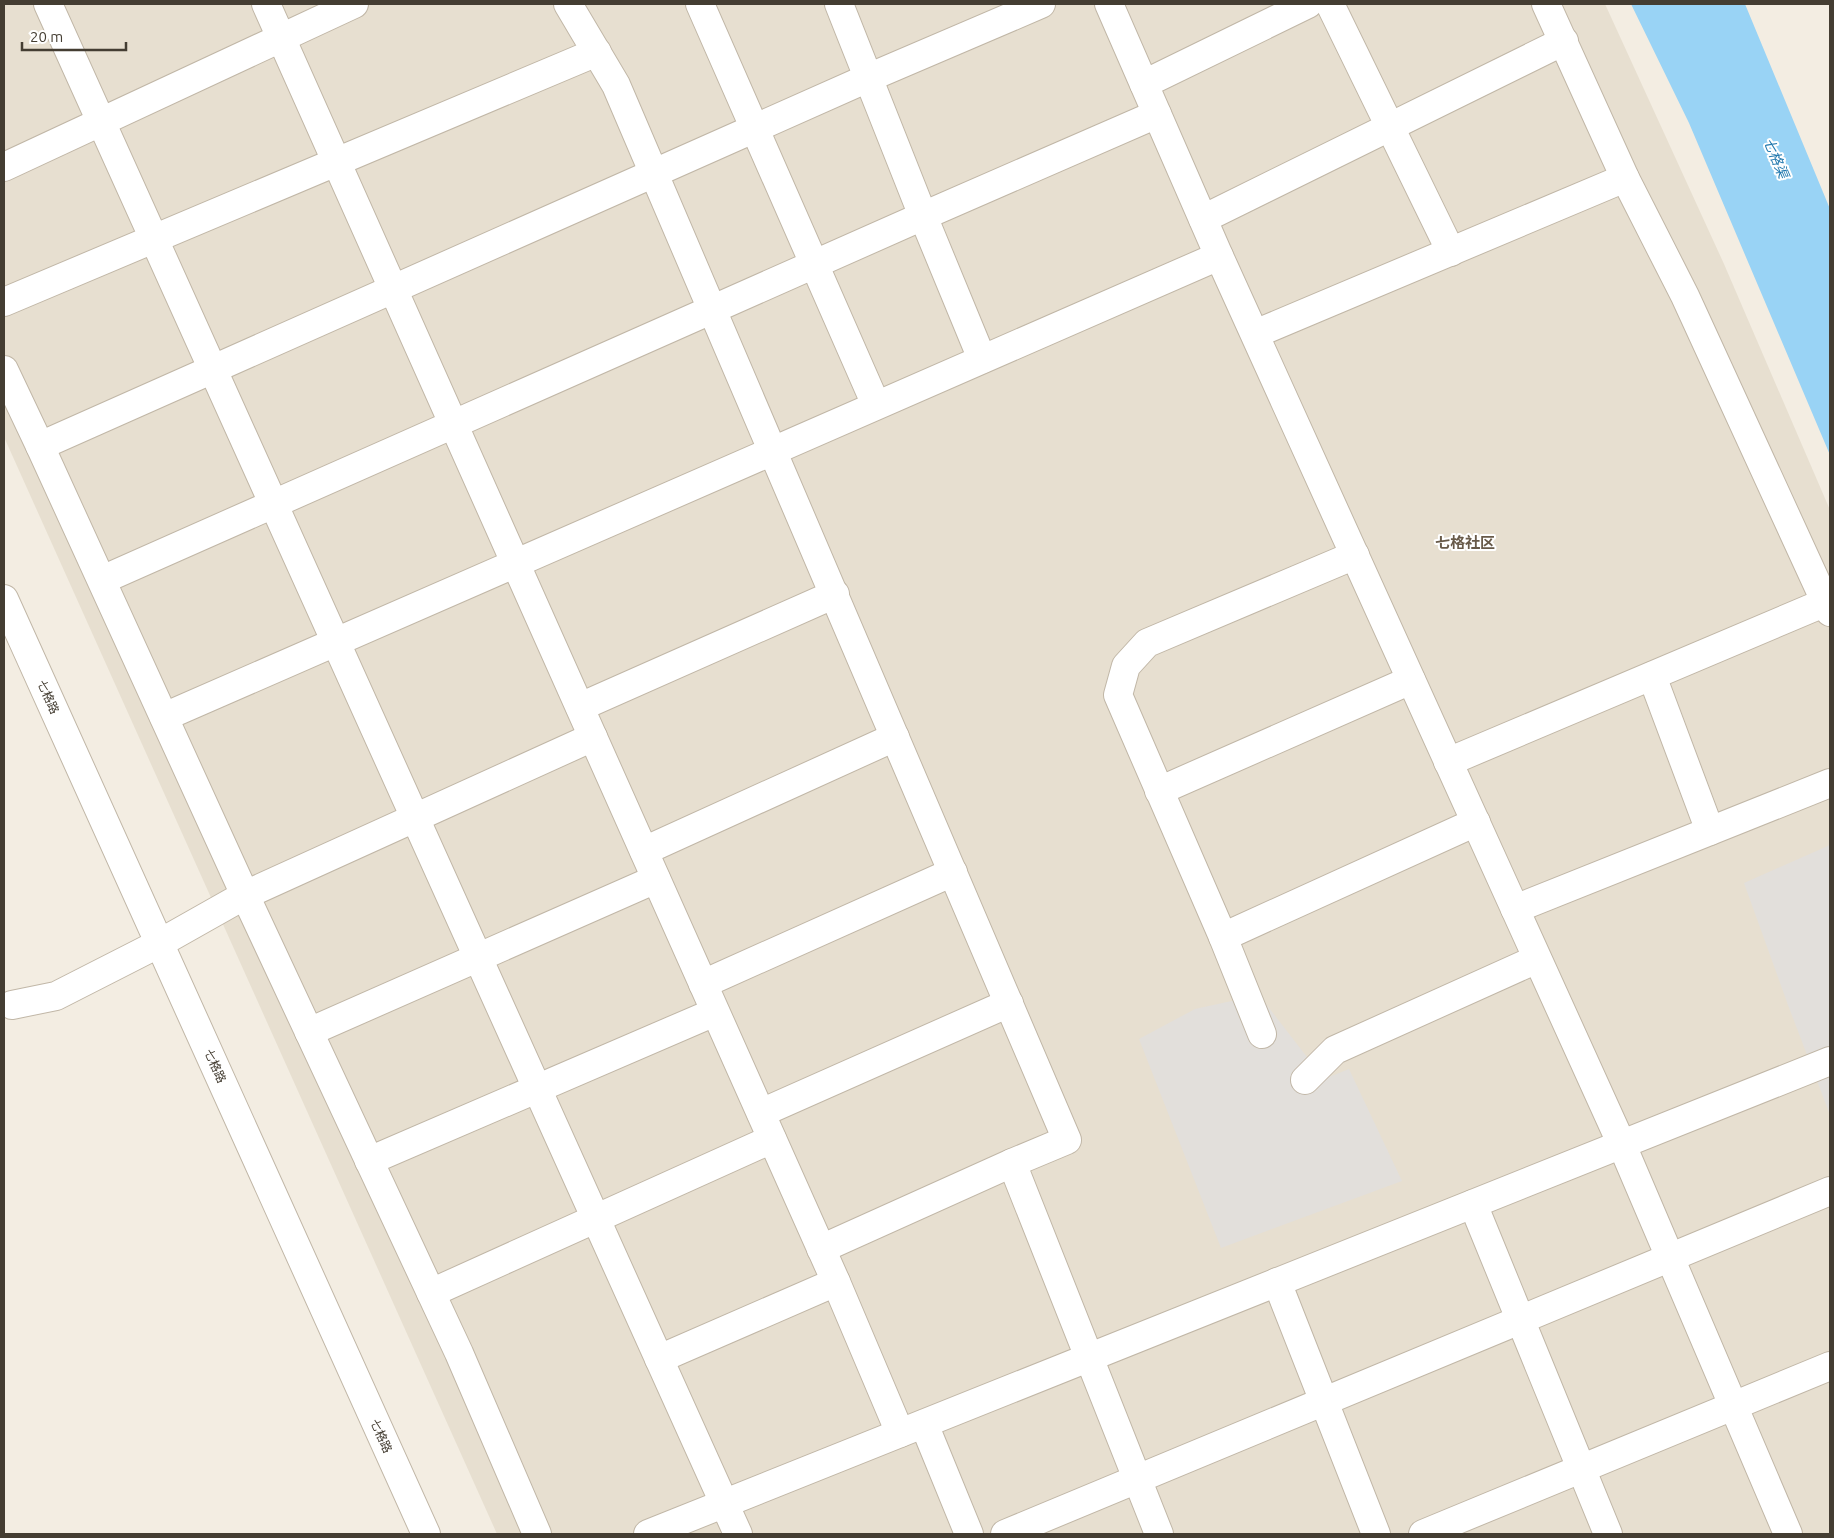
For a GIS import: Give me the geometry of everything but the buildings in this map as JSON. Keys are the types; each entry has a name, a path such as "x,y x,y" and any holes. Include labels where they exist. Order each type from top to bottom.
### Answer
{"street":[{"path":"48,4 738,1534"},
{"path":"266,4 836,1282 968,1534"},
{"path":"4,167 354,4"},
{"path":"568,4 616,85 1068,1140 1012,1163 821,1249"},
{"path":"700,4 876,405"},
{"path":"839,4 982,359"},
{"path":"40,446 868,78 1040,4"},
{"path":"1109,4 1219,256 1622,1145 1788,1534"},
{"path":"1144,84 1308,4"},
{"path":"1330,4 1451,252"},
{"path":"1448,762 1652,676 1828,607 1685,296 1625,178 1546,4"},
{"path":"1203,219 1564,41"},
{"path":"4,302 597,52"},
{"path":"102,580 1157,114"},
{"path":"1255,334 1625,178"},
{"path":"164,717 1219,256"},
{"path":"4,370 245,895 459,1353 537,1534"},
{"path":"1262,1034 1223,937 1118,695 1126,666 1147,643 1355,555"},
{"path":"580,707 835,594"},
{"name":"七格路","path":"4,599 426,1534"},
{"path":"1652,676 1710,830"},
{"path":"1159,791 1411,680"},
{"path":"12,1005 56,996 160,943 245,895 593,737"},
{"path":"644,851 896,737"},
{"path":"1515,909 1830,783"},
{"path":"1223,937 1476,822"},
{"path":"703,984 953,872"},
{"path":"309,1032 656,878"},
{"path":"1305,1080 1335,1050 1537,959"},
{"path":"761,1113 1009,1003"},
{"path":"370,1161 716,1012"},
{"path":"648,1534 1830,1061"},
{"path":"431,1293 772,1139"},
{"path":"1012,1163 1159,1534"},
{"path":"1005,1534 1830,1191"},
{"path":"1473,1204 1608,1534"},
{"path":"659,1359 836,1282"},
{"path":"1277,1282 1376,1534"},
{"path":"1423,1534 1830,1366"}],"shaded area":[{"path":"4,4 1605,4 1724,264 1830,510 1830,1534 497,1534 4,437"},
{"path":"1830,845 1830,1115 1744,883"},
{"path":"1259,995 1324,1079 1349,1069 1402,1181 1221,1248 1139,1039 1195,1009"}],"water":[{"name":"七格渠","path":"1631,4 1745,4 1830,209 1830,455 1689,123"}],"district":[{"name":"七格社区","path":"1465,543"}]}
